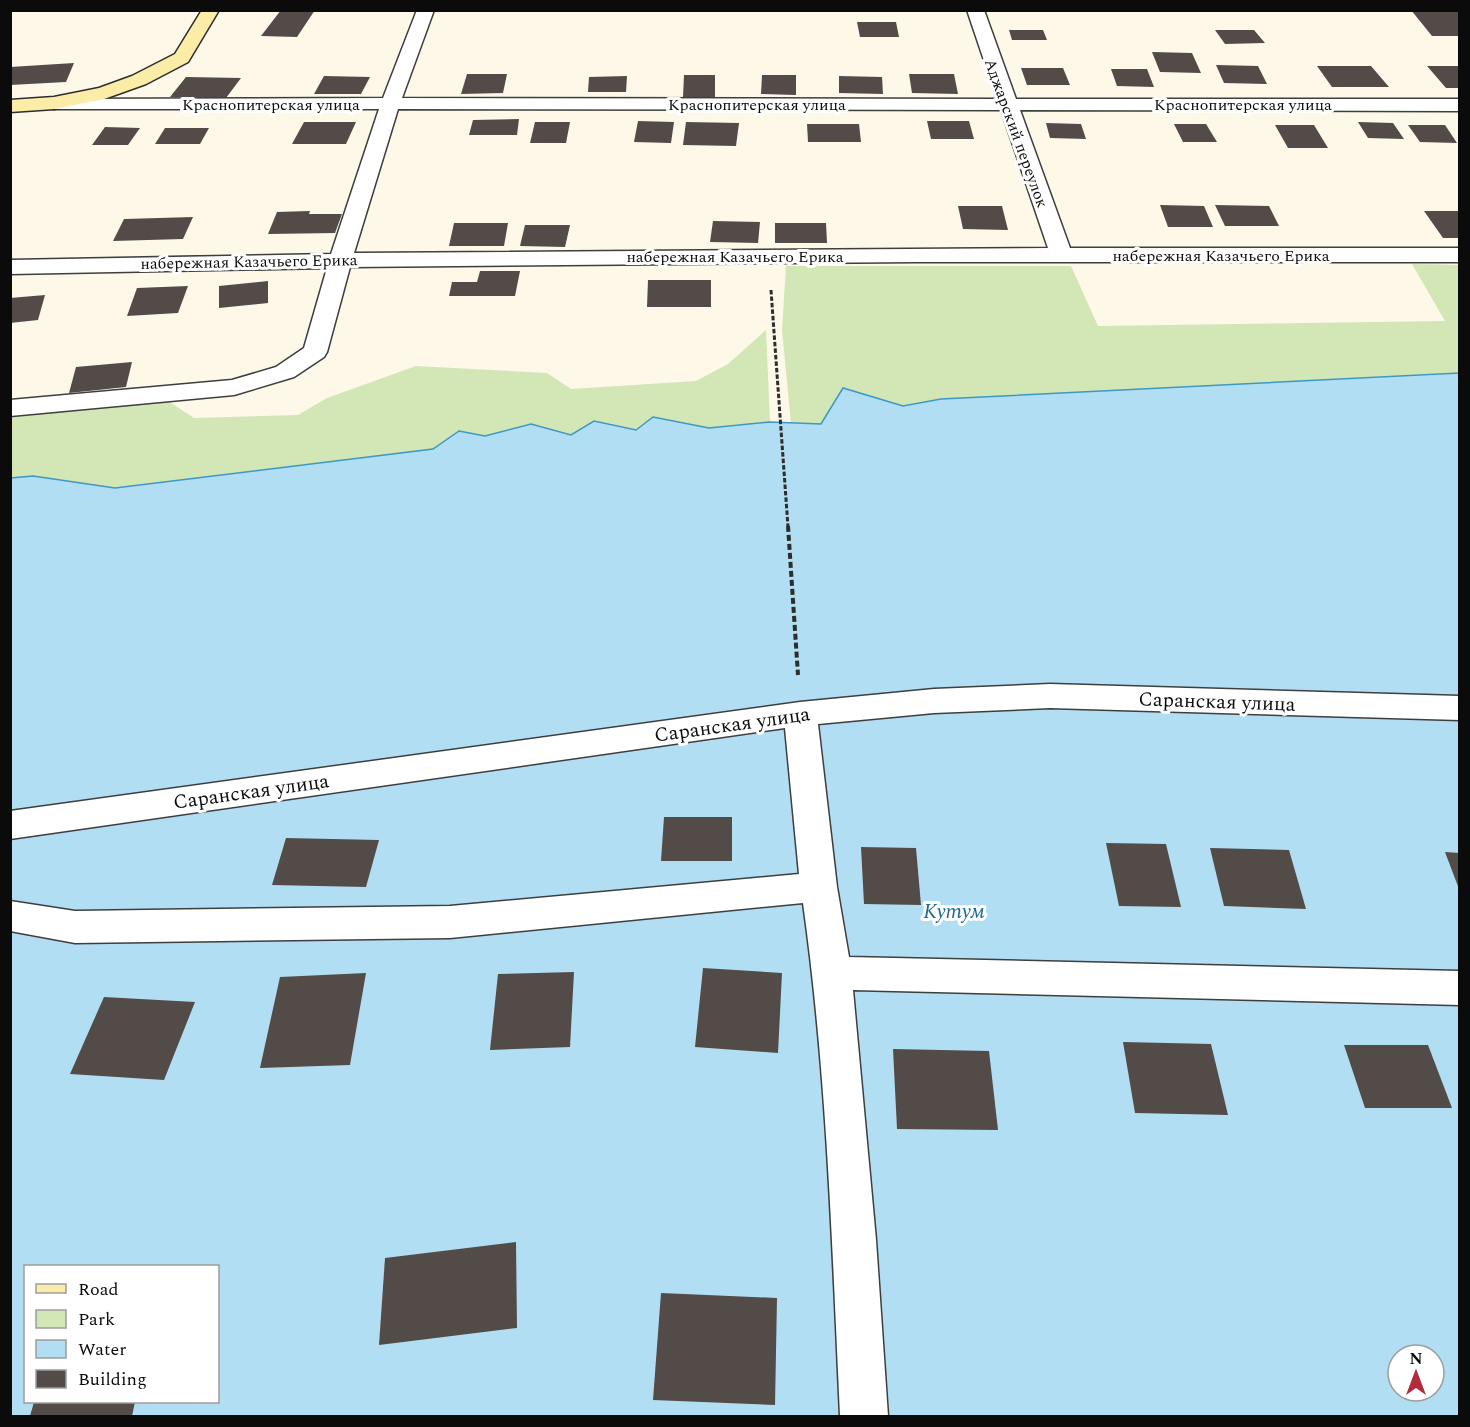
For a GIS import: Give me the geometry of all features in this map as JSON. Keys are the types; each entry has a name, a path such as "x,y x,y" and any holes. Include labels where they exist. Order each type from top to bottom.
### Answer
{"main road":[{"name":"Краснопитерская улица","path":"10,106 54,103 104,93 139,80 182,58 211,10"}],"street":[{"path":"10,408 234,387 285,372 315,352 341,259 390,104 426,10"},
{"name":"Аджарский переулок","path":"975,10 1006,104 1061,254"},
{"name":"Краснопитерская улица","path":"54,103 1460,105"},
{"name":"набережная Казачьего Ерика","path":"10,267 341,259 1061,254 1460,255"},
{"name":"Саранская улица","path":"10,825 800,714 934,701 1050,696 1460,708"},
{"path":"800,714 819,887 832,973 854,1240 864,1416"},
{"path":"10,916 75,927 450,922 819,887"},
{"path":"832,973 1460,988"}],"path":[{"path":"771,282 795,634"}],"green space":[{"path":"1412,264 1459,265 1459,373 941,399 903,406 843,388 821,424 791,423 782,330 786,266 1071,266 1098,326 1445,321"},
{"path":"766,330 770,422 709,428 653,417 636,430 594,421 571,435 531,424 485,436 459,431 434,449 115,488 33,476 11,478 11,416 168,401 194,418 298,415 327,398 416,366 547,373 571,389 696,381 728,364"}],"water":[{"name":"Кутум","path":"1459,373 1459,1416 11,1416 11,478 33,476 115,488 433,449 459,431 485,436 531,424 571,435 594,421 636,430 653,417 709,428 770,422 821,424 843,388 903,406 941,399"}],"building":[{"path":"281,10 315,10 297,37 261,36"},
{"path":"1411,10 1458,11 1460,36 1432,36"},
{"path":"857,22 896,22 899,37 860,37"},
{"path":"1009,30 1043,30 1047,40 1012,40"},
{"path":"1215,30 1254,30 1265,43 1225,44"},
{"path":"1152,52 1192,53 1201,73 1160,72"},
{"path":"74,63 66,82 10,85 10,67"},
{"path":"1216,65 1258,66 1267,84 1224,83"},
{"path":"1317,66 1371,66 1389,87 1332,87"},
{"path":"1427,66 1460,66 1460,88 1446,88"},
{"path":"1021,68 1063,68 1070,85 1027,85"},
{"path":"1111,69 1147,69 1154,87 1117,86"},
{"path":"467,74 507,74 503,93 461,94"},
{"path":"909,74 954,74 958,94 912,93"},
{"path":"684,75 715,75 715,97 683,97"},
{"path":"762,75 796,75 796,95 761,94"},
{"path":"324,76 370,77 361,94 314,94"},
{"path":"627,76 626,92 588,92 589,77"},
{"path":"839,76 882,77 883,94 839,93"},
{"path":"186,77 241,78 226,98 170,97"},
{"path":"519,119 517,135 469,135 473,120"},
{"path":"638,121 674,122 671,143 634,142"},
{"path":"927,121 969,121 974,139 931,139"},
{"path":"304,122 356,122 346,144 292,144"},
{"path":"535,122 570,122 566,143 530,143"},
{"path":"686,122 739,123 736,146 683,145"},
{"path":"1358,122 1393,123 1404,139 1368,138"},
{"path":"1046,123 1081,124 1086,139 1050,138"},
{"path":"807,124 859,124 861,142 808,142"},
{"path":"1174,124 1206,124 1217,142 1183,142"},
{"path":"1275,125 1314,125 1328,148 1288,148"},
{"path":"1408,125 1445,125 1457,143 1420,142"},
{"path":"105,127 140,128 128,145 92,145"},
{"path":"165,128 209,128 200,144 155,144"},
{"path":"1160,205 1204,206 1213,227 1168,227"},
{"path":"1215,205 1269,206 1279,226 1225,226"},
{"path":"958,206 1002,206 1008,230 963,229"},
{"path":"310,211 309,214 342,214 335,233 268,234 277,212"},
{"path":"1424,211 1460,211 1460,238 1443,238"},
{"path":"193,217 183,239 113,241 124,219"},
{"path":"713,221 760,222 758,243 710,242"},
{"path":"454,223 508,223 504,246 449,246"},
{"path":"775,223 826,223 827,243 775,243"},
{"path":"525,225 570,225 565,247 520,246"},
{"path":"480,271 520,271 515,296 449,296 452,282 477,282"},
{"path":"648,280 711,280 711,307 647,307"},
{"path":"268,281 268,303 219,308 219,286"},
{"path":"188,286 178,313 127,316 137,288"},
{"path":"45,295 38,320 10,323 10,298"},
{"path":"132,362 126,387 69,393 76,367"},
{"path":"664,817 732,817 732,861 661,861"},
{"path":"286,838 379,840 366,887 272,885"},
{"path":"1106,843 1166,844 1181,907 1119,906"},
{"path":"861,847 916,848 921,905 864,904"},
{"path":"1210,848 1289,850 1306,909 1224,906"},
{"path":"1445,852 1460,853 1460,889 1459,889"},
{"path":"703,968 782,973 778,1053 695,1047"},
{"path":"574,972 570,1047 490,1050 498,974"},
{"path":"366,973 350,1065 260,1068 280,977"},
{"path":"104,997 195,1002 164,1080 70,1074"},
{"path":"1123,1042 1211,1044 1228,1115 1135,1113"},
{"path":"1344,1045 1428,1045 1452,1108 1365,1108"},
{"path":"893,1049 989,1051 998,1130 897,1129"},
{"path":"516,1242 517,1328 379,1345 385,1258"},
{"path":"661,1293 777,1298 775,1405 653,1400"},
{"path":"34,1403 135,1403 132,1416 30,1416"}]}
